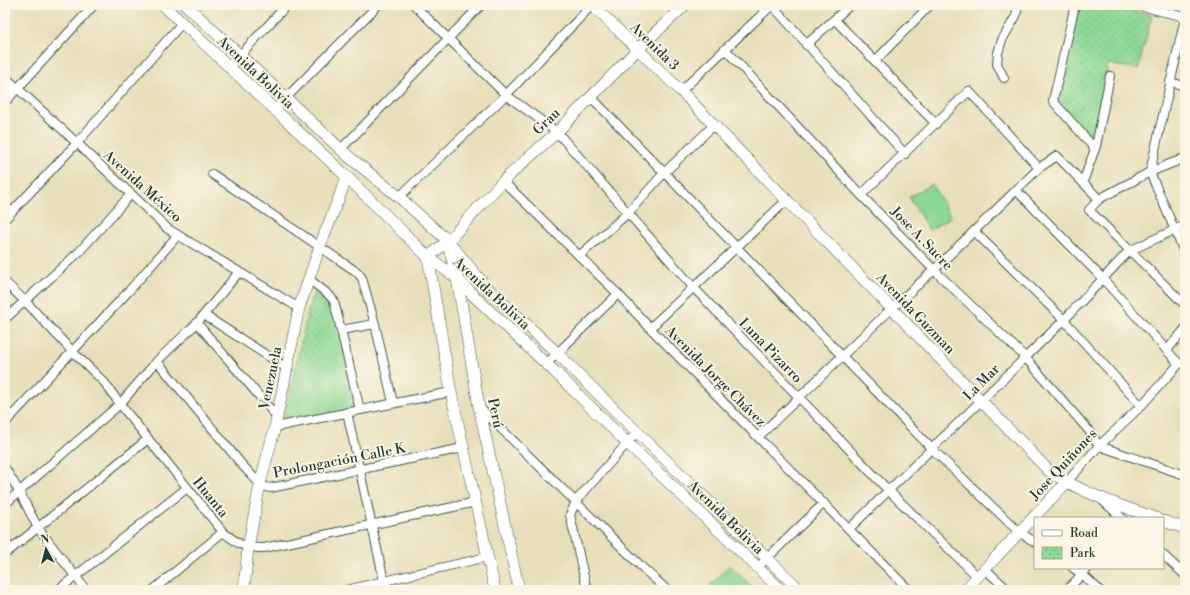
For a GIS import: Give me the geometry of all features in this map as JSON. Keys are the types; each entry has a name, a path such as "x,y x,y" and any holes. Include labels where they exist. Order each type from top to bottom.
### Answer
{"street":[{"path":"5,102 94,5"},
{"name":"Avenida Bolivia","path":"163,5 347,177 428,257 457,278 474,297 546,364 781,590"},
{"path":"229,67 287,5"},
{"path":"275,109 378,5"},
{"name":"Luna Pizarro","path":"414,5 506,95 557,132 694,287 889,491 981,573 1008,590"},
{"path":"341,149 481,5"},
{"path":"399,197 506,95 592,5"},
{"name":"Avenida 3","path":"592,5 681,91"},
{"name":"Grau","path":"428,257 448,241 503,181 557,132 638,49 685,5"},
{"path":"681,91 772,5 904,154"},
{"path":"806,44 835,20 850,5"},
{"path":"875,61 930,5"},
{"path":"1004,78 997,64 998,54 1002,40 1016,16 1018,5"},
{"path":"1075,5 1053,101 1095,149"},
{"path":"1136,5 1185,18 1150,172 1185,254"},
{"name":"Avenida Bolivia","path":"193,7 285,99 448,241 486,287 557,353 800,590"},
{"path":"835,20 936,124"},
{"path":"5,219 77,143 182,23"},
{"name":"Jose A. Sucre","path":"725,49 861,195 934,270 1025,357 1090,432 1099,446"},
{"path":"1083,182 1095,149 1110,76"},
{"name":"Avenida México","path":"5,77 168,229 299,308"},
{"path":"1170,82 1185,86"},
{"name":"Avenida Guzman","path":"681,91 1048,471 1066,482 1100,498 1153,517"},
{"path":"861,195 969,91 1039,168"},
{"path":"591,97 932,448 1019,532 1034,541"},
{"path":"580,256 628,213 664,172 714,125"},
{"path":"758,437 798,397 934,270 1039,168 1057,156 1099,199"},
{"path":"1185,158 1150,172 1099,199 1089,210 1185,305"},
{"path":"212,174 320,246 357,272 362,278 375,324 393,403"},
{"name":"Venezuela","path":"244,590 248,548 260,484 288,369 299,308 320,246 347,177"},
{"name":"Avenida Jorge Chávez","path":"503,181 618,294 910,590"},
{"path":"1016,190 1103,280 1167,350 1182,363"},
{"path":"5,319 79,252 132,194"},
{"path":"650,328 786,201"},
{"path":"1129,251 1185,225"},
{"path":"974,231 1064,320 1141,406"},
{"path":"5,423 128,292 178,235"},
{"name":"Perú","path":"448,241 457,278 478,406 519,590"},
{"name":"La Mar","path":"849,529 1064,320 1129,251"},
{"path":"428,257 451,392 494,590"},
{"path":"5,504 120,404 157,361 197,323 239,272"},
{"path":"309,279 332,297 360,410"},
{"name":"Huanta","path":"5,282 25,300 72,351 104,382 223,532 236,542 248,548"},
{"path":"546,364 618,294"},
{"path":"204,315 288,369"},
{"path":"197,323 276,422 360,410 451,392"},
{"path":"341,330 375,324"},
{"path":"1167,350 1185,329"},
{"name":"Prolongación Calle K","path":"157,361 243,466 260,484 266,487 270,488 463,448"},
{"name":"Jose Quiñones","path":"965,590 1099,446 1141,406 1182,363"},
{"path":"478,406 667,590"},
{"path":"346,412 386,590"},
{"path":"587,590 570,515 576,501 637,432"},
{"path":"5,554 148,439"},
{"path":"1099,446 1185,475"},
{"path":"5,468 38,528 74,577 86,590"},
{"path":"58,590 187,488"},
{"path":"1100,498 1121,517"},
{"path":"248,548 264,548 476,502"},
{"path":"757,568 824,504"},
{"path":"1164,521 1185,528"},
{"path":"153,590 223,532"},
{"path":"1164,556 1185,575"},
{"path":"346,590 487,557"},
{"path":"1067,590 1085,571 1099,590"}],"green space":[{"path":"1078,5 1126,5 1133,11 1152,15 1138,69 1108,64 1095,133 1091,138 1056,101"},
{"path":"932,184 951,217 929,230 909,197"},
{"path":"316,291 320,292 333,303 356,403 354,408 285,423 283,421 311,299"},
{"path":"730,565 755,590 715,590 710,586"}]}
